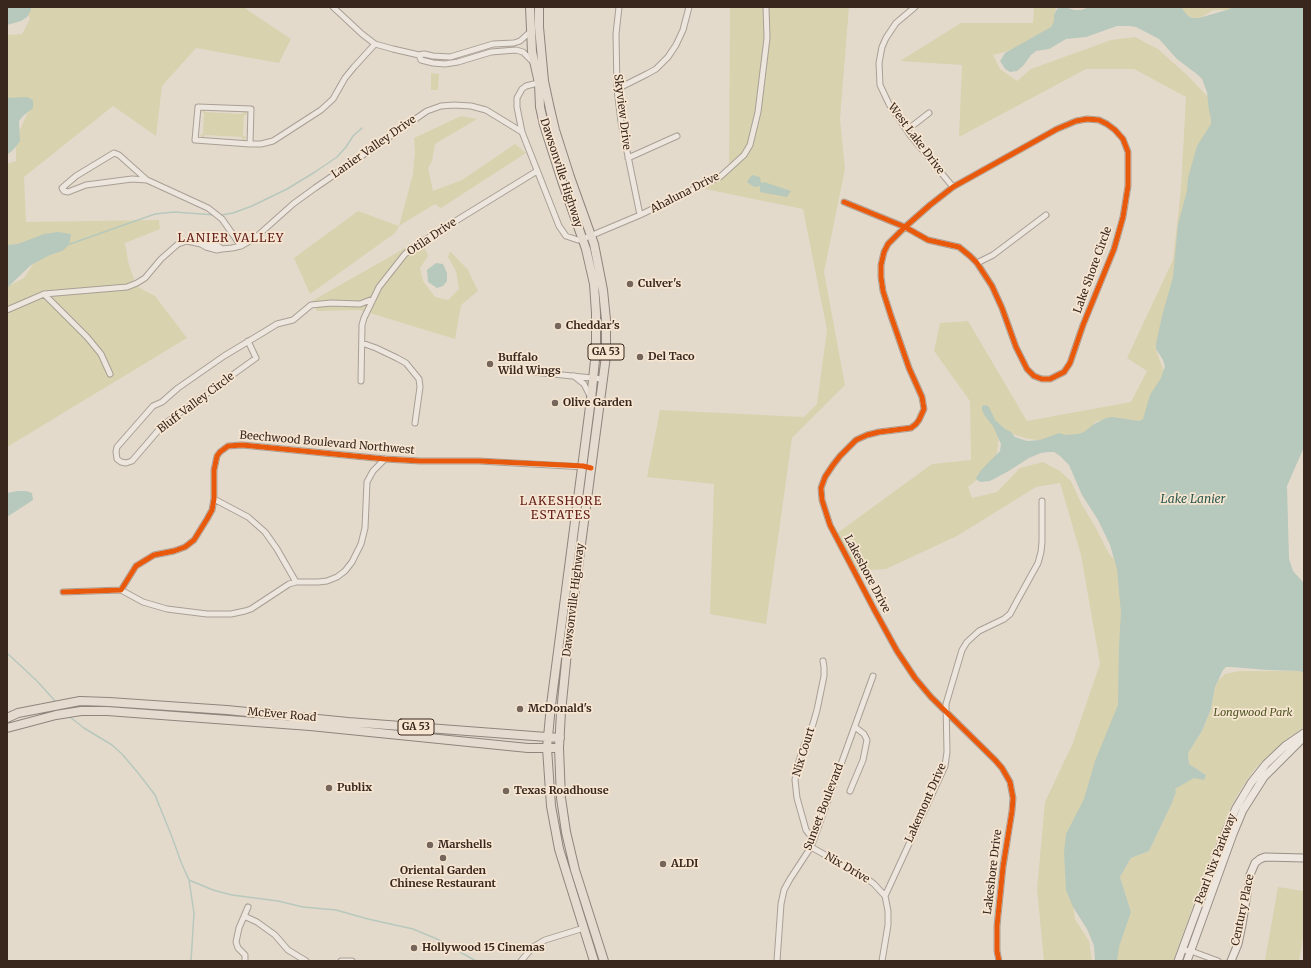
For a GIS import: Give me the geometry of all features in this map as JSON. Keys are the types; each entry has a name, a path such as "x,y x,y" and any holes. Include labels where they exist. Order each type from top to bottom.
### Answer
{"main road":[{"name":"Dawsonville Highway","path":"530,7 532,52 534,64 542,82"},
{"name":"Dawsonville Highway","path":"539,7 542,82 540,107 544,125 583,239 592,272 596,313 596,342 580,558 565,670 559,748 561,798 566,832 579,882 604,961"},
{"name":"GA 53","path":"542,82 570,178 592,236"},
{"name":"Dawsonville Highway","path":"592,236 604,290 606,356 571,558 547,748 553,823 565,871 594,961"},
{"path":"571,558 580,558"},
{"name":"McEver Road","path":"7,718 18,713 80,701 108,702 560,738"},
{"name":"McEver Road","path":"7,728 56,715 81,711 107,711 212,718 528,748 559,748"},
{"path":"367,732 376,730 422,732 428,728"}],"street":[{"path":"333,7 375,44 393,50 419,55 421,60 453,57 493,44 514,43 520,41 530,32"},
{"name":"Skyview Drive","path":"619,7 616,34 617,90 621,122 640,216"},
{"path":"617,90 656,69 668,57 683,30 689,7"},
{"name":"Ahaluna Drive","path":"583,239 640,216 721,176 744,155 750,145 758,112 766,38 766,7"},
{"name":"West Lake Drive","path":"915,7 904,15 890,30 882,46 879,64 880,85 889,104 907,130 954,187"},
{"path":"503,43 504,51"},
{"path":"250,144 251,109 198,107 195,140 250,144 261,144 273,141 320,110 332,99 345,78 375,44"},
{"path":"433,60 445,64 491,52 516,50 523,52 534,64"},
{"path":"453,57 454,62"},
{"name":"Dawsonville Highway","path":"542,82 526,86 519,93 517,108 522,132 562,232 566,236 583,239"},
{"name":"Lanier Valley Drive","path":"241,246 262,232 293,204 315,188 427,111 441,106 454,104 472,106 486,110 522,132"},
{"path":"907,130 929,113"},
{"name":"Lake Shore Circle","path":"1087,119 1099,120 1115,130 1123,139 1128,152 1128,186 1118,234 1070,363 1064,372 1050,379 1042,379 1034,376 1027,369 992,286 977,263 959,248 928,240 905,228 930,205 954,187 1057,129 1076,121 1087,119"},
{"path":"628,158 677,136"},
{"path":"7,310 44,294 126,287 137,283 145,278 161,259 178,244 187,241 217,250 241,246 222,220 208,208 147,180 119,155 114,153 76,176 62,188 64,191 68,192 86,185 132,179 147,180"},
{"name":"Otila Drive","path":"361,381 362,325 364,318 379,287 405,254 415,246 537,171"},
{"path":"844,202 905,228"},
{"path":"977,263 993,255 1046,215"},
{"name":"Lakeshore Drive","path":"905,228 888,244 884,252 881,265 881,277 891,316 909,368 922,397 924,409 920,420 911,428 879,432 856,440 840,456 829,471 822,483 821,494 830,525 874,611 897,651 915,678 931,697 995,760 1006,775 1012,790 1012,811 1003,867 997,926 997,951 999,961"},
{"path":"44,294 102,354 110,374"},
{"name":"Bluff Valley Circle","path":"248,341 256,358 163,425 132,461 126,463 117,459 117,447 153,406 162,402 178,388 248,341 277,324 293,320 311,305 331,303 360,304 373,300"},
{"path":"362,343 376,348 406,363 419,379 420,387 415,423"},
{"path":"533,372 602,379"},
{"path":"574,375 584,384 591,399"},
{"name":"Beechwood Boulevard Northwest","path":"121,590 136,566 154,555 185,547 194,540 212,510 214,499 215,462 220,452 228,446 242,445 385,459 420,461 479,461 587,467"},
{"path":"63,592 121,590 143,602 162,608 207,614 231,614 251,609 289,584 296,582 308,583 337,577 345,571 352,562 361,544 364,528 367,482 373,471 385,459"},
{"path":"214,499 248,517 264,532 277,549 296,582"},
{"name":"Lakemont Drive","path":"885,896 945,766 947,752 946,704 962,650 967,642 978,632 1004,619 1010,614 1038,563 1042,542 1042,501"},
{"name":"Nix Court","path":"813,839 806,830 797,798 795,780 801,755 817,710 824,676 822,661"},
{"name":"Sunset Boulevard","path":"777,961 783,894 790,879 811,847 873,676"},
{"path":"850,791 863,760 867,740 864,734 855,727"},
{"name":"Pearl Nix Parkway","path":"1178,961 1230,819 1243,795 1256,776 1276,754 1304,732"},
{"name":"Pearl Nix Parkway","path":"1187,961 1243,810 1264,777 1304,737"},
{"name":"Nix Drive","path":"811,847 866,878 885,896"},
{"name":"Century Place","path":"1231,961 1238,944 1250,875 1255,863 1265,857 1304,858"},
{"path":"882,961 888,926 888,911 885,896"},
{"path":"245,961 245,955 238,948 236,942 239,928 248,907"},
{"path":"244,916 257,922 275,935 288,950 299,959 306,961"},
{"path":"521,961 533,947 545,940 584,928"},
{"path":"1182,950 1191,951 1218,961"},
{"path":"341,961 352,961"}],"green space":[{"path":"25,7 246,7 246,9 291,39 279,63 196,48 162,86 156,136 113,106 24,177 26,222 159,220 160,229 125,243 128,261 136,286 155,296 187,338 7,447 7,287 24,278 36,260 7,250 7,164 16,161 16,138 30,108 7,103 7,35 22,34 30,19"},
{"path":"730,7 849,7 840,119 845,169 824,272 845,385 792,438 766,624 710,614 714,484 647,477 660,410 804,417 817,404 827,330 803,209 705,189 729,170"},
{"path":"1034,7 1056,7 1054,25 1031,42 993,55 1000,69 1017,81 1031,69 1111,40 1135,37 1158,49 1188,76 1213,102 1216,122 1156,350 1164,372 1143,427 1116,417 1095,422 1081,442 1043,441 1025,438 1006,432 999,434 997,453 986,472 968,487 972,498 997,492 1020,468 1043,462 1060,471 1071,481 1082,505 1109,554 1126,572 1127,673 1115,728 1068,869 1075,919 1089,941 1092,961 1044,961 1037,889 1045,802 1072,745 1100,664 1081,555 1060,483 1036,487 957,536 886,569 858,571 836,534 932,464 971,460 970,401 934,351 940,323 968,321 1027,421 1131,402 1147,371 1127,358 1173,260 1181,189 1186,97 1134,69 1086,69 959,137 962,65 900,61 961,23 1033,23"},
{"path":"1056,7 1102,7 1072,8"},
{"path":"1180,7 1234,7 1232,10 1213,10 1197,20 1181,12"},
{"path":"431,73 439,74 438,90 431,90"},
{"path":"204,109 205,112 242,114 244,111 247,113 247,115 244,115 243,136 246,138 242,141 242,137 205,135 203,138 200,135 203,134 204,113 201,112"},
{"path":"461,116 477,119 435,144 432,161 428,168 433,191 462,180 515,144 526,153 441,208 435,204 399,226 413,174 415,151 414,138"},
{"path":"358,211 399,226 395,233 310,294 294,258"},
{"path":"421,239 428,256 420,268 423,281 435,297 448,300 459,289 456,271 448,257 450,251 468,270 478,291 461,305 455,339 360,310 317,311 312,301"},
{"name":"Longwood Park","path":"1240,671 1300,671 1304,673 1304,727 1288,738 1263,760 1239,792 1228,813 1215,846 1173,961 1114,961 1131,912 1120,877 1131,858 1149,851 1171,805 1175,789 1191,779 1206,775 1189,764 1188,753 1202,731 1211,709 1215,687 1218,682 1206,676 1207,674 1219,680 1225,674"},
{"path":"1278,887 1304,891 1304,933 1299,961 1265,960"}],"water":[{"path":"7,7 31,7 31,10 27,17 21,21 7,25"},
{"name":"Lake Lanier","path":"1060,7 1081,10 1090,7 1181,7 1187,15 1192,18 1199,18 1230,9 1232,7 1304,7 1304,447 1287,486 1289,559 1293,571 1304,583 1304,673 1300,671 1231,667 1226,667 1223,670 1215,687 1211,709 1202,731 1188,753 1189,764 1206,775 1204,780 1194,778 1175,789 1176,792 1171,805 1149,851 1131,858 1120,877 1131,912 1119,947 1117,961 1095,961 1094,946 1087,929 1073,907 1066,890 1064,853 1066,834 1084,799 1095,761 1118,705 1121,613 1117,569 1110,545 1098,520 1082,495 1069,465 1054,452 1041,453 1029,458 990,481 981,482 977,480 976,478 982,469 1000,451 1001,444 993,426 982,410 982,406 986,405 989,407 995,420 1011,432 1015,437 1027,441 1040,440 1059,433 1065,435 1078,434 1084,432 1094,424 1106,418 1113,417 1139,421 1143,419 1150,395 1161,378 1165,366 1156,349 1156,344 1173,277 1178,224 1197,146 1211,124 1211,118 1207,92 1202,79 1177,59 1159,39 1136,27 1117,26 1086,37 1066,39 1049,49 1036,51 1017,71 1010,72 1005,69 1000,61 1005,53 1051,27 1054,21 1054,15"},
{"path":"27,97 33,100 33,108 19,121 20,141 7,155 7,98"},
{"path":"752,175 760,177 761,183 764,182 791,191 787,197 760,192 760,186 754,187 747,182"},
{"path":"58,232 71,234 69,245 62,251 50,255 31,265 7,288 7,245 18,244 44,234"},
{"path":"436,263 443,264 447,273 447,281 443,286 437,288 428,282 427,270"},
{"path":"18,491 32,493 33,500 7,517 7,493"}],"waterway":[{"path":"221,215 233,213 252,206 287,189 315,172 337,157 353,136 362,128"},
{"path":"70,244 155,214 174,212 215,215"},
{"path":"7,653 37,681 56,702"},
{"path":"70,717 84,728 112,745 122,754 155,795 189,880 194,913 191,961"},
{"path":"189,880 213,890 232,895 278,901 303,907 336,910 413,929 437,939 476,961"}],"cycle path":[{"path":"844,202 905,227 928,240 959,247 970,256 977,263 992,286 1002,308 1016,347 1027,369 1034,376 1042,379 1050,379 1064,372 1070,363 1083,325 1114,249 1123,217 1128,186 1128,152 1123,139 1107,124 1099,120 1087,119 1076,121 1057,129 953,187 930,205 905,227 888,244 884,252 881,265 883,291 909,368 922,397 924,409 919,420 911,428 879,432 856,440 833,465 825,477 821,488 822,500 830,525 897,651 915,678 931,697 995,760 1002,768 1010,782 1013,798 1012,811 1003,867 997,926 997,951 999,961"},
{"path":"63,592 121,590 136,566 154,555 185,547 194,540 212,510 214,499 214,470 217,456 228,446 242,445 385,459 420,461 479,461 583,466 591,468"}],"place":[{"name":"Culver's","path":"630,284"},
{"name":"Cheddar's","path":"558,326"},
{"name":"Del Taco","path":"640,357"},
{"name":"Buffalo Wild Wings","path":"490,364"},
{"name":"Olive Garden","path":"555,403"},
{"name":"McDonald's","path":"520,709"},
{"name":"Publix","path":"329,788"},
{"name":"Texas Roadhouse","path":"506,791"},
{"name":"Marshells","path":"430,845"},
{"name":"Oriental Garden Chinese Restaurant","path":"443,858"},
{"name":"ALDI","path":"663,864"},
{"name":"Hollywood 15 Cinemas","path":"414,948"}],"district":[{"name":"LANIER VALLEY","path":"231,239"},
{"name":"LAKESHORE ESTATES","path":"561,509"}]}
